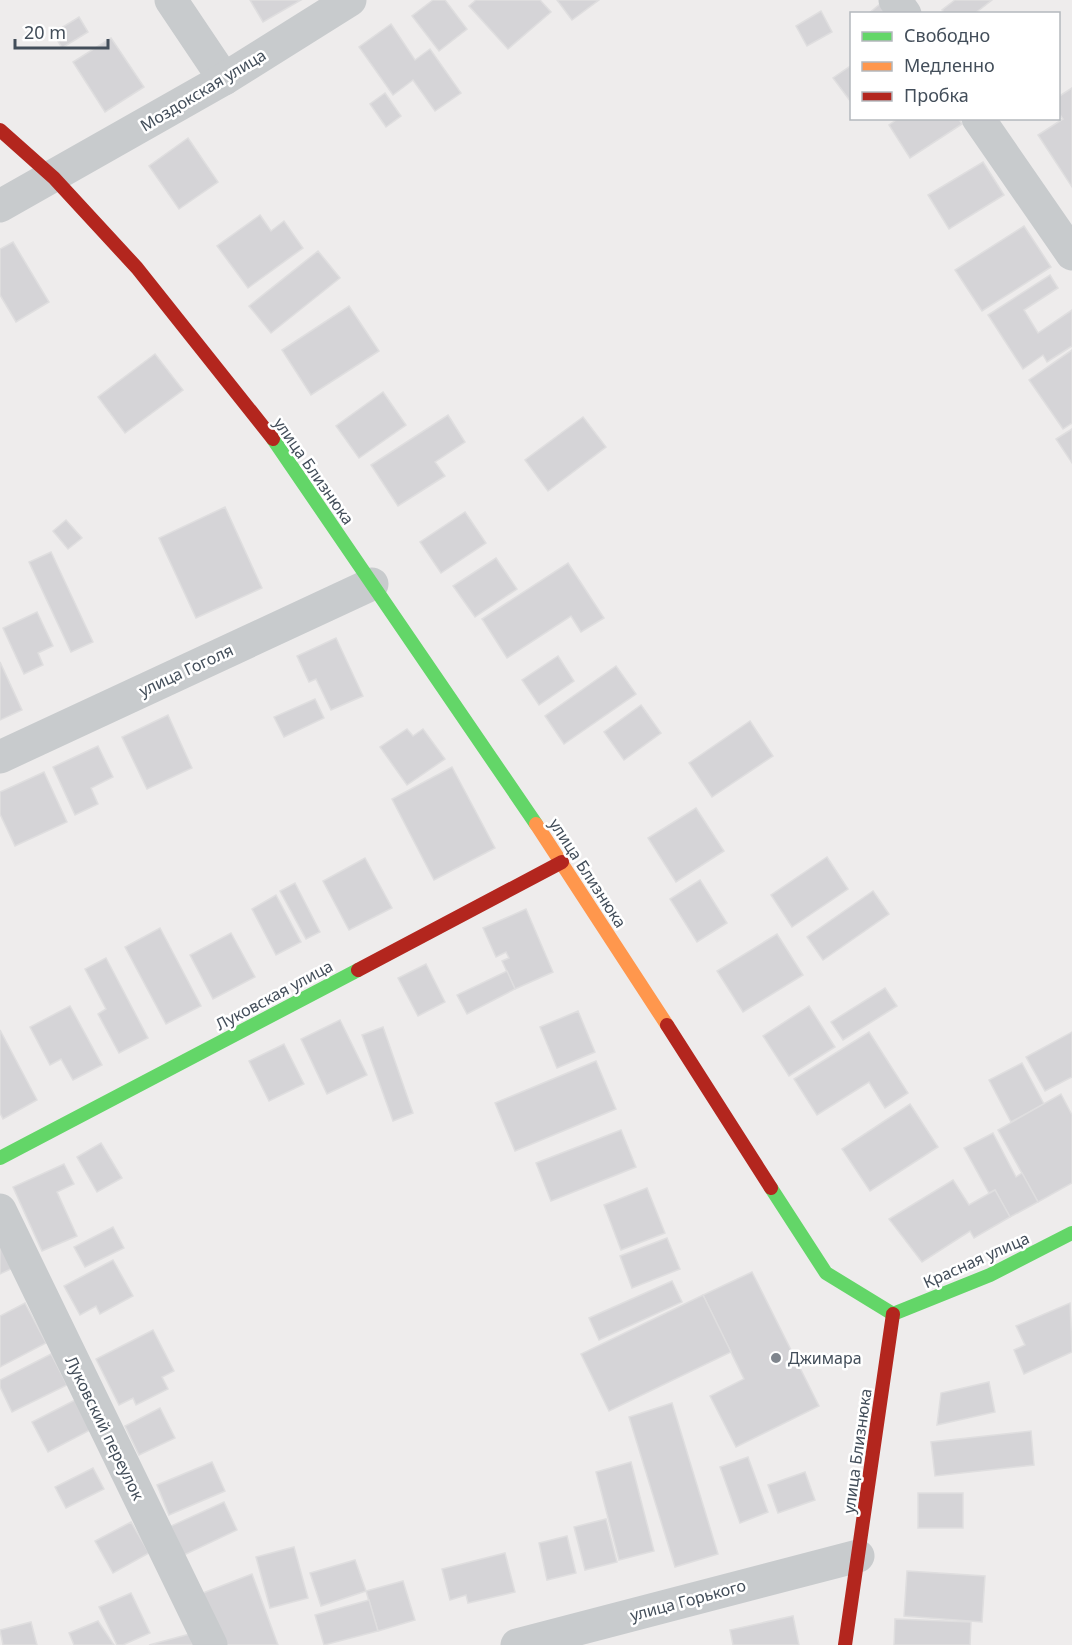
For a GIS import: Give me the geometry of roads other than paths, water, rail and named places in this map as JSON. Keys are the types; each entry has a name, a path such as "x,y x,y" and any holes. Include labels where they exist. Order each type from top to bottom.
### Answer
{"street":[{"path":"171,0 224,79"},
{"name":"Моздокская улица","path":"0,206 54,178 224,79 350,0"},
{"path":"979,120 1071,252"},
{"name":"улица Близнюка","path":"0,130 54,178 137,268 283,452 562,862 826,1273 893,1314 845,1645"},
{"name":"улица Гоголя","path":"0,757 372,584"},
{"name":"Луковская улица","path":"0,1158 562,862"},
{"name":"Луковский переулок","path":"0,1210 211,1645"},
{"name":"Красная улица","path":"893,1314 990,1275 1072,1233"},
{"name":"улица Горького","path":"517,1645 858,1556"}],"place":[{"name":"Джимара","path":"776,1358"}]}
